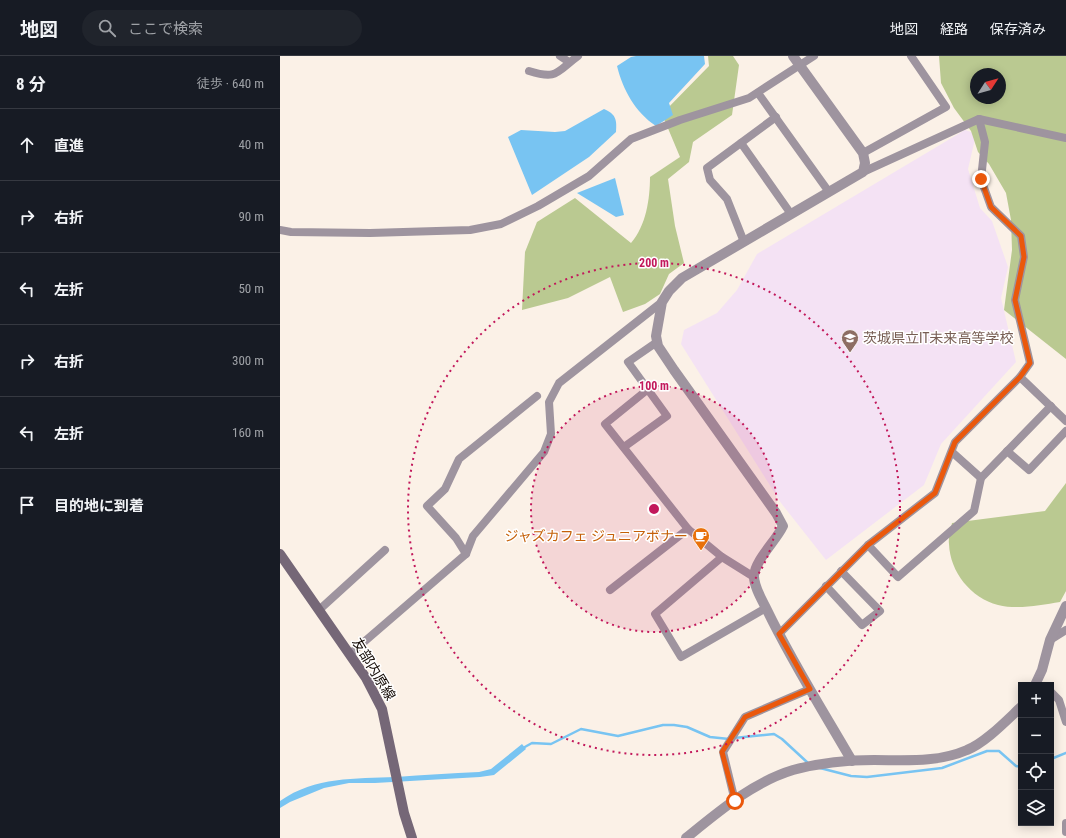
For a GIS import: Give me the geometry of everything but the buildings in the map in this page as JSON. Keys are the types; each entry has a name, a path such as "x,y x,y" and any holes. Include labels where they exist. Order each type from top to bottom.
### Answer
{"main road":[{"name":"友部内原線","path":"280,554 375,692 382,709 404,813 412,838"}],"street":[{"path":"560,56 569,62"},
{"path":"529,71 546,76 557,73 578,56"},
{"path":"793,56 863,153 865,163 862,172"},
{"path":"280,230 291,232 370,233 470,230 501,224 538,206 589,176 631,139 680,120 750,98 814,56"},
{"path":"863,153 946,107 911,56"},
{"path":"758,92 829,192"},
{"path":"744,242 727,199 710,180 707,168 776,117"},
{"path":"779,634 868,545 935,493 955,442 1020,377 1030,363 1015,300 1024,257 1021,236 991,207 981,179 985,142 979,119"},
{"path":"350,654 466,554 473,536 544,452 551,434 549,402 559,383 662,302 669,291 682,278 862,172 979,119 1066,138"},
{"path":"741,142 791,214"},
{"path":"662,302 656,336 658,342 674,370 776,513 783,526 756,568 754,577 757,588 779,634 852,761"},
{"path":"624,447 667,416 628,362 658,342"},
{"path":"1020,377 1066,421"},
{"path":"647,390 605,424 688,529 722,557 754,577"},
{"path":"466,554 456,538 427,506 445,489 459,459 537,396"},
{"path":"868,545 898,577 974,511 981,478 1051,406"},
{"path":"1007,451 1029,470 1066,431"},
{"path":"952,452 981,478"},
{"path":"610,590 688,529"},
{"path":"319,610 385,550"},
{"path":"722,557 656,614 681,656 766,608"},
{"path":"826,586 862,625 880,611 842,571"},
{"path":"1039,682 1050,640 1066,606"},
{"path":"1050,640 1066,630"},
{"path":"735,801 722,752 745,717 810,689"},
{"path":"1054,695 1059,700 1066,722"},
{"path":"686,838 748,791 792,771 826,763 852,761 914,761 942,758 968,750 996,730 1018,710"},
{"path":"1066,823 1066,832"}],"shaded area":[{"name":"茨城県立IT未来高等学校","path":"965,130 974,133 975,139 968,169 980,208 992,221 1008,267 1001,298 1016,362 941,444 924,485 826,560 781,503 681,344 684,330 717,313 737,290 757,254"}],"green space":[{"path":"708,56 733,56 739,65 732,115 693,142 689,162 668,179 675,226 684,263 669,274 660,294 645,304 623,312 610,277 568,298 522,310 525,252 537,222 575,198 631,243 644,220 648,203 650,177 680,157 662,114 709,66"},
{"path":"939,56 1066,56 1066,359 1004,310 1012,250 1011,220 1006,193 989,164 978,152 971,131 954,108 941,83"},
{"path":"1066,483 1066,591 1060,602 1013,607 998,605 988,602 971,590 958,574 950,554 949,539 952,523 1045,511"}],"water":[{"path":"704,56 705,64 669,103 673,115 656,126 642,114 631,100 626,92 617,66 631,57"},
{"path":"604,109 611,113 615,118 616,132 589,157 532,195 508,137 521,130 555,132 565,131"},
{"path":"615,178 624,215 616,217 577,193"},
{"path":"522,744 526,749 494,775 375,783 349,783 324,788 290,802 280,808 280,801 294,793 307,787 336,780 479,772 491,769"}],"waterway":[{"path":"523,748 532,743 551,744 581,729 618,736 663,725 687,727 710,737 729,739"},
{"path":"734,738 774,734 782,739 808,763"},
{"path":"820,768 851,776 867,777 942,768 987,751 999,751 1018,766"},
{"path":"1054,758 1066,753"}],"place":[{"name":"茨城県立IT未来高等学校","path":"850,353"},
{"name":"ジャズカフェ ジュニアボナー","path":"701,551"}],"route":[{"path":"735,801 722,752 745,717 761,708 810,689 779,634 868,545 935,493 955,442 1020,377 1030,363 1015,300 1024,257 1021,236 991,207 981,179"}]}
